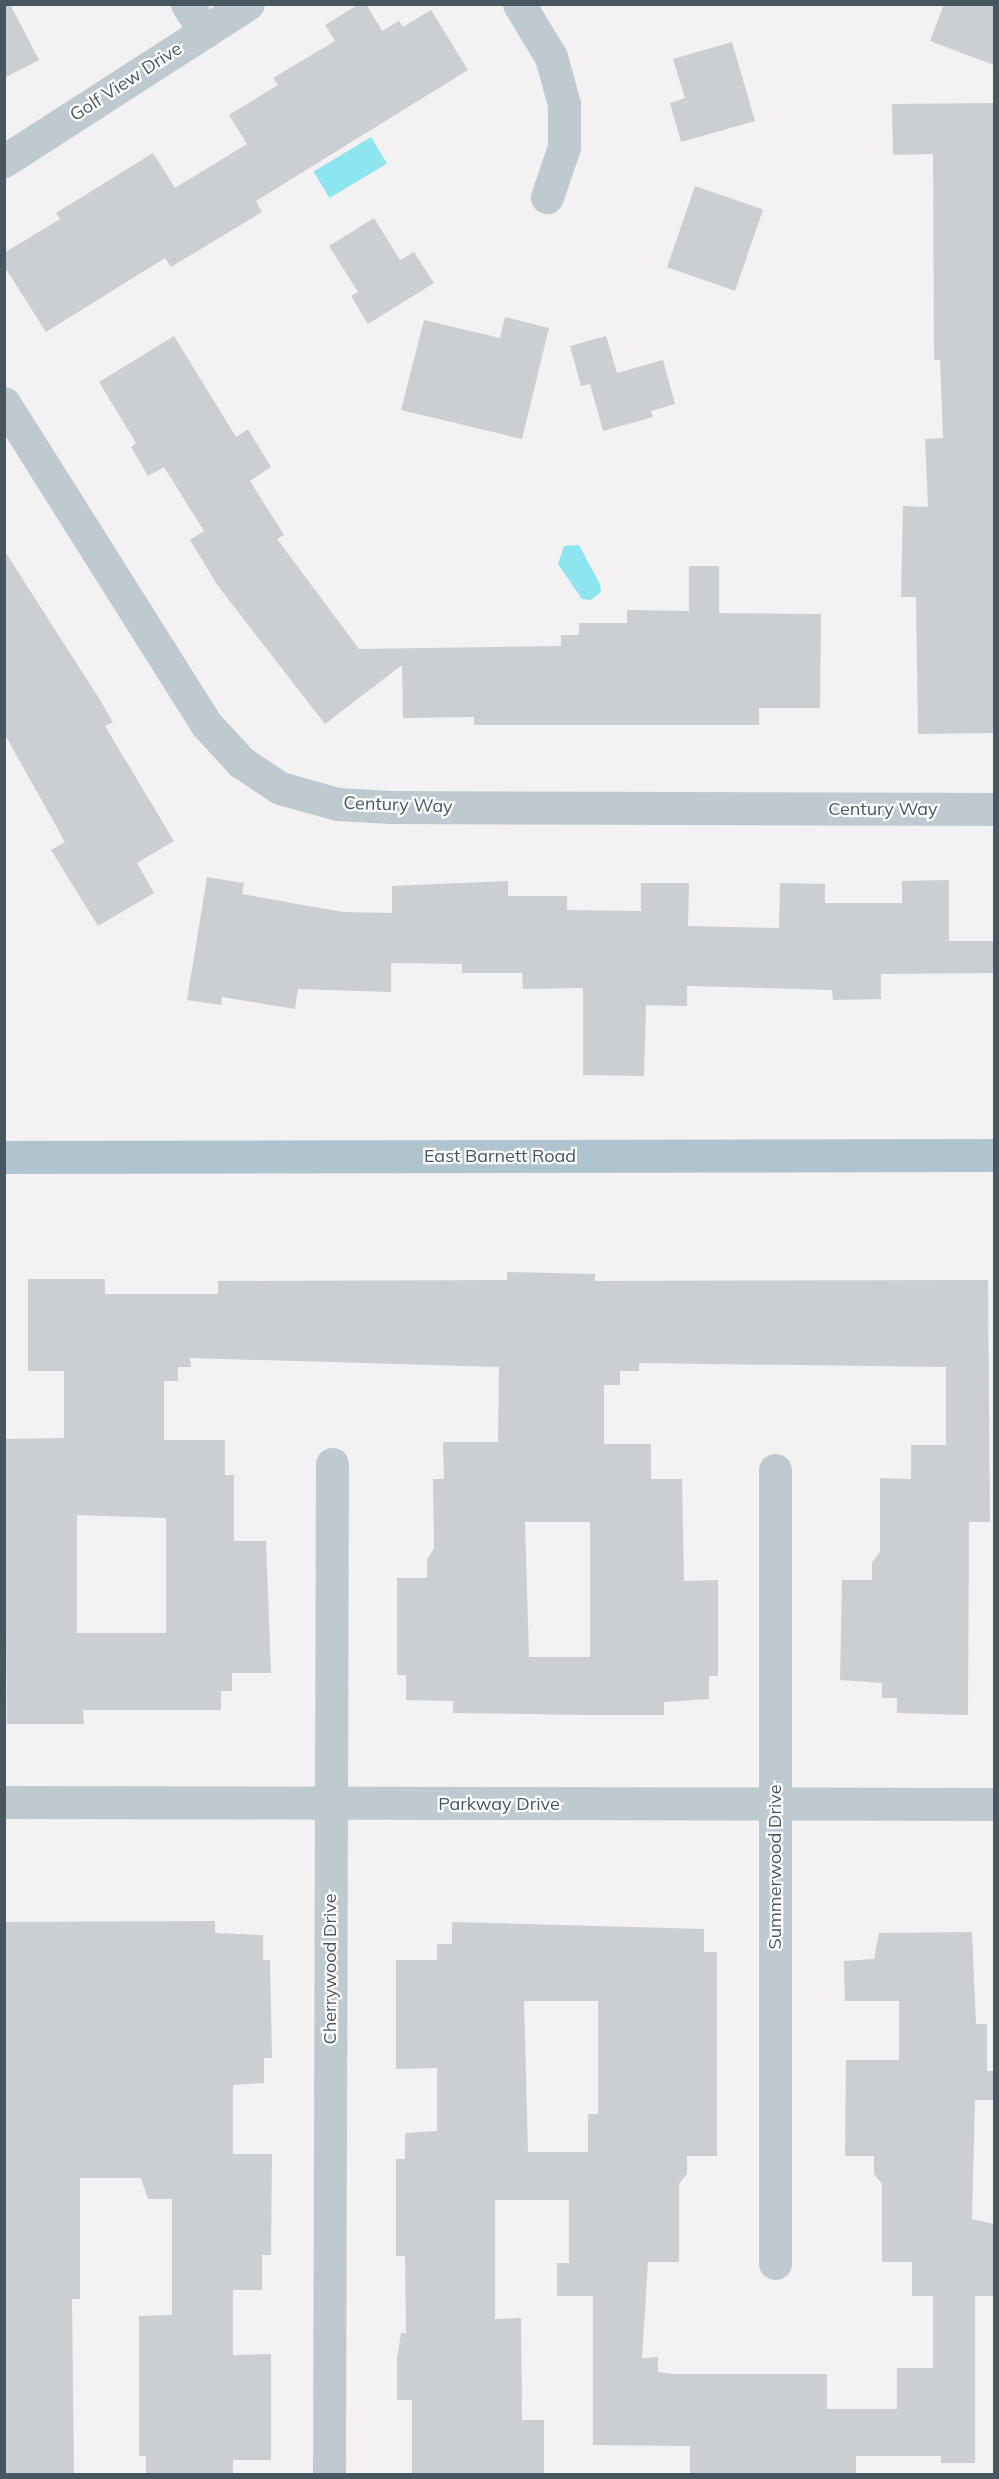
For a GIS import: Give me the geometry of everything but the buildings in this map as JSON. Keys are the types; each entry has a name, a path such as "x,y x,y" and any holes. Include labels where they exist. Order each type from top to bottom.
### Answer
{"main road":[{"name":"East Barnett Road","path":"4,1157 994,1155"}],"street":[{"path":"187,4 205,32"},
{"name":"Golf View Drive","path":"4,161 248,4"},
{"path":"519,4 551,57 564,104 564,147 547,197"},
{"name":"Century Way","path":"4,403 206,724 241,762 280,788 337,804 391,807 994,809"},
{"name":"Cherrywood Drive","path":"329,2475 332,1464"},
{"name":"Summerwood Drive","path":"775,1470 775,2263"},
{"name":"Parkway Drive","path":"4,1802 994,1804"}],"water":[{"path":"371,137 387,164 330,198 314,172"},
{"path":"579,545 600,584 601,592 591,600 582,599 558,564 564,546"}]}
